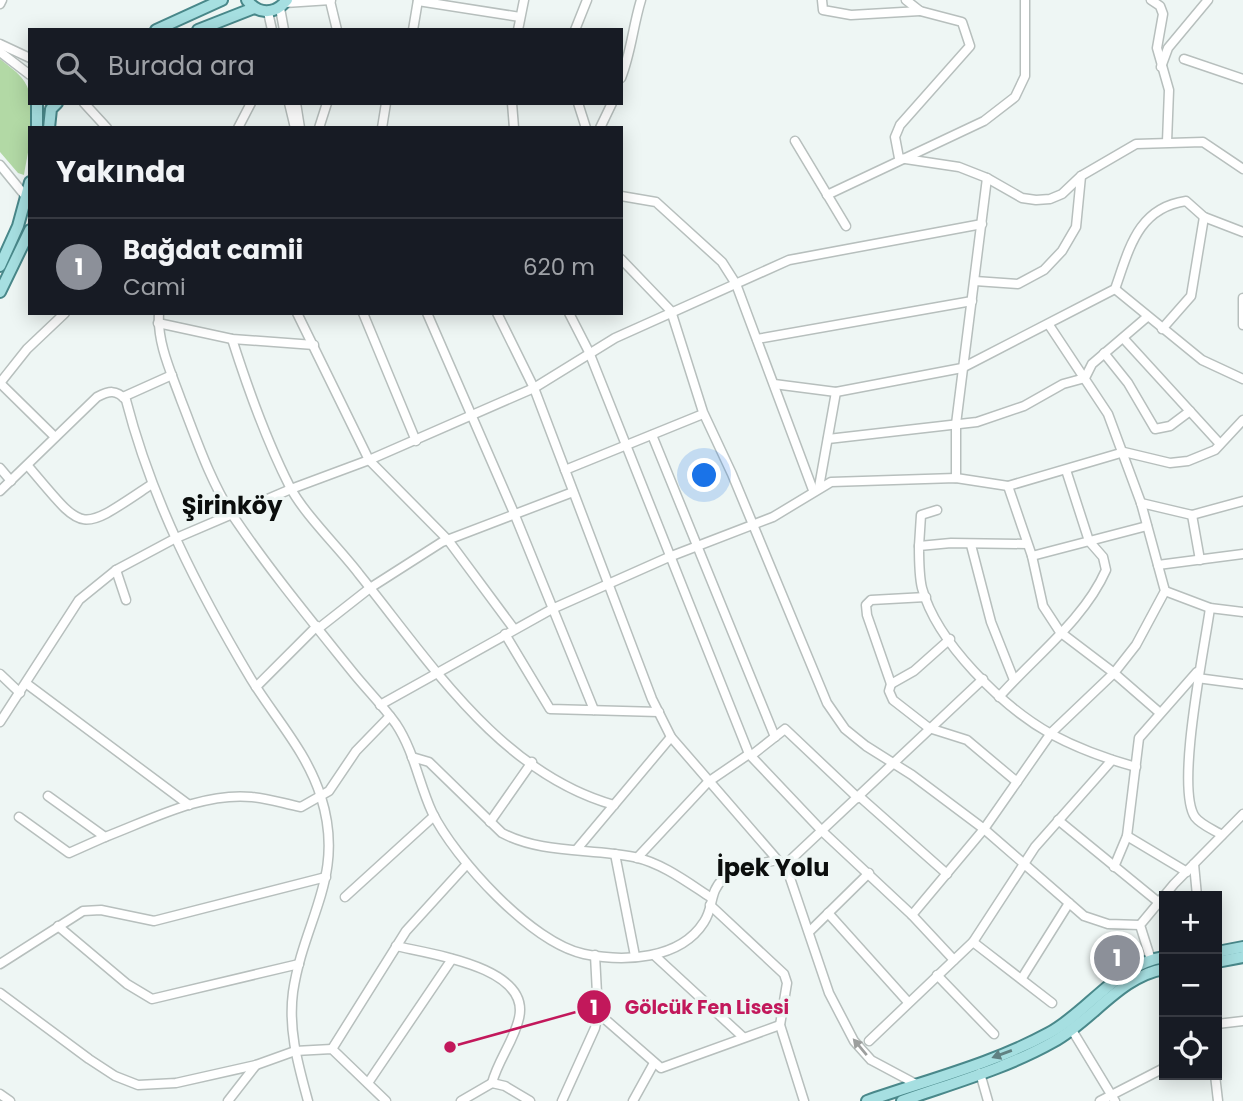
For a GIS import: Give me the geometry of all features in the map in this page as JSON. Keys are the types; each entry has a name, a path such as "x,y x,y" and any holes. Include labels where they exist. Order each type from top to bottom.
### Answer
{"main road":[{"path":"160,28 222,0"},
{"path":"202,28 250,4 268,12 284,3"},
{"path":"37,105 37,126"},
{"path":"49,126 51,109 55,105"},
{"path":"0,266 28,193"},
{"path":"0,292 28,234"},
{"path":"1222,950 1243,947"},
{"path":"1222,961 1243,957"},
{"path":"867,1101 1007,1052 1051,1032 1132,969 1159,958"},
{"path":"902,1101 1026,1056 1072,1030 1129,982 1159,969"}],"street":[{"path":"413,28 418,0 520,17"},
{"path":"518,28 524,0"},
{"path":"576,28 587,0"},
{"path":"623,73 630,54 631,35 641,0"},
{"path":"822,0 822,10 851,15 920,12 962,22 970,46 900,125 895,137 899,158"},
{"path":"906,0 920,12"},
{"path":"827,195 899,158 984,121 1015,97 1025,76 1025,0"},
{"path":"1151,0 1160,6 1163,14 1157,48 1169,90 1167,142"},
{"path":"1161,67 1168,48 1208,0"},
{"path":"284,28 284,3 331,1 337,28"},
{"path":"268,12 272,28"},
{"path":"0,44 28,57"},
{"path":"0,52 28,73"},
{"path":"1184,59 1243,79"},
{"path":"86,105 105,126"},
{"path":"239,126 250,105"},
{"path":"290,105 296,126"},
{"path":"296,105 297,126"},
{"path":"320,126 326,105"},
{"path":"382,126 386,105"},
{"path":"512,105 514,124"},
{"path":"579,105 585,126"},
{"path":"601,126 611,105"},
{"path":"795,141 846,226"},
{"path":"899,158 959,167 987,178 1022,198 1035,200 1050,200 1062,194 1081,176 1136,144 1203,142 1243,169"},
{"path":"0,165 27,199"},
{"path":"975,281 1018,284 1044,271 1062,251 1076,227 1081,176"},
{"path":"956,478 956,424 987,178"},
{"path":"623,196 656,202 722,262 736,284 816,489"},
{"path":"774,384 836,392 962,368 1115,289 1136,230 1166,207 1186,201 1204,217 1243,232"},
{"path":"1162,330 1191,296 1204,217"},
{"path":"0,722 79,600 116,570 174,539 291,489 369,460 534,388 589,352 671,311 789,260 982,225"},
{"path":"623,261 671,311 704,414 827,703 845,729 984,830 1069,903 1096,922 1139,925 1157,901 1243,814"},
{"path":"1115,289 1162,330 1210,365 1243,379"},
{"path":"1243,298 1243,325"},
{"path":"757,339 972,301"},
{"path":"55,437 0,383 27,349 63,315"},
{"path":"159,315 158,323 172,375 201,451 232,514 390,716 412,757 434,816 467,864 498,897 550,939 572,950 594,955 635,956 654,955 676,949 690,939 705,922 710,901 730,874 780,863 823,832 983,679"},
{"path":"298,315 369,460 448,540 514,629"},
{"path":"364,315 416,440"},
{"path":"428,315 514,513 594,710"},
{"path":"498,315 534,388 608,583 671,737 780,863 794,887 829,993 854,1041 871,1059 916,1084"},
{"path":"570,315 589,352 668,557 750,754 823,832 912,915 954,960"},
{"path":"828,439 977,422 1024,406 1063,384 1085,378 1092,364 1147,317"},
{"path":"158,323 232,339 314,345"},
{"path":"912,915 984,830 1051,733 1114,673 1136,645 1165,591 1141,503 1108,414 1049,325"},
{"path":"232,339 258,415 291,489 436,671 493,735 563,786 614,805"},
{"path":"1124,339 1220,444"},
{"path":"1104,353 1128,383 1155,429 1170,426 1190,411"},
{"path":"123,397 172,375"},
{"path":"0,491 97,397 110,391 123,397 152,484 174,539 197,585 256,687 284,732 292,737 321,797 329,832 326,877 321,901 299,964 291,1011 295,1051 307,1101"},
{"path":"816,489 836,392"},
{"path":"565,470 704,414"},
{"path":"380,705 436,671 552,609 668,557 773,517 831,482 956,478 1008,486 1124,452 1170,463 1188,461 1220,444 1243,419"},
{"path":"652,435 695,547 775,737"},
{"path":"28,466 64,509 84,521 98,519 152,484"},
{"path":"0,468 11,481"},
{"path":"999,697 1060,632 1100,583 1106,570 1103,557 1089,541 1066,470"},
{"path":"1008,486 1032,556 1044,607 1060,632 1114,673 1160,713"},
{"path":"256,687 318,627 370,588 448,540 573,492"},
{"path":"1141,503 1192,515 1243,501"},
{"path":"937,510 921,515 919,546 922,587 950,639 999,697 1051,733 1112,760 1136,767"},
{"path":"1192,515 1200,560"},
{"path":"1032,556 1147,526"},
{"path":"919,546 1027,544"},
{"path":"971,545 991,622 1014,680"},
{"path":"1158,565 1243,554"},
{"path":"116,570 126,600"},
{"path":"1165,591 1210,608 1243,612"},
{"path":"891,684 866,605 871,600 926,597"},
{"path":"1210,608 1202,666 1197,678 1191,740 1191,805 1199,821 1222,835"},
{"path":"505,634 550,709 659,712"},
{"path":"950,639 914,671 891,684 888,691 893,700 929,728 967,740 1017,782"},
{"path":"1114,867 1127,836 1139,738 1202,666"},
{"path":"0,674 20,693"},
{"path":"1197,678 1243,684"},
{"path":"27,684 189,805"},
{"path":"19,817 69,853 189,805 252,797 301,807 321,797 337,781 356,751 390,716"},
{"path":"637,858 708,782 785,729 947,874"},
{"path":"577,849 671,737"},
{"path":"412,757 429,762 502,833 531,846 577,849 637,858 661,866 710,901 784,974 787,983 780,1026 804,1101"},
{"path":"869,1041 973,942 1023,864 1112,760"},
{"path":"490,822 532,762"},
{"path":"48,796 105,837"},
{"path":"345,897 434,816"},
{"path":"1059,820 1157,901"},
{"path":"1127,836 1187,872"},
{"path":"615,854 635,956"},
{"path":"332,1049 406,931 467,864"},
{"path":"1194,864 1197,891"},
{"path":"808,932 869,873"},
{"path":"0,964 58,926 92,909 144,920 164,920 326,877"},
{"path":"1022,978 1069,903"},
{"path":"828,913 908,1002"},
{"path":"1139,925 1151,960"},
{"path":"58,926 127,984 152,999 299,964"},
{"path":"973,942 1052,1003"},
{"path":"396,946 497,974 518,998 519,1018 496,1065 492,1083 465,1100"},
{"path":"562,1101 588,1047 598,1013 594,955"},
{"path":"654,955 743,1037"},
{"path":"368,1083 452,960"},
{"path":"937,975 994,1034"},
{"path":"0,993 89,1059 115,1076 138,1085 176,1083 256,1065 295,1051 332,1049 386,1101"},
{"path":"598,1013 660,1068 780,1026"},
{"path":"1222,1023 1243,1021"},
{"path":"1072,1030 1114,1098"},
{"path":"633,1101 654,1063"},
{"path":"228,1101 256,1065"},
{"path":"1100,1101 1114,1098 1159,1071"},
{"path":"980,1073 988,1101"},
{"path":"1215,1080 1217,1101"},
{"path":"492,1083 515,1097 530,1101"},
{"path":"0,1094 10,1101"}],"green space":[{"path":"0,59 21,77 28,89 28,105 32,105 32,126 28,126 28,153 24,175 18,173 0,152"}],"place":[{"name":"Bağdat camii","path":"1117,958"},
{"name":"Gölcük Fen Lisesi","path":"450,1047"}],"district":[{"name":"Şirinköy","path":"232,505"},
{"name":"İpek Yolu","path":"773,867"}]}
